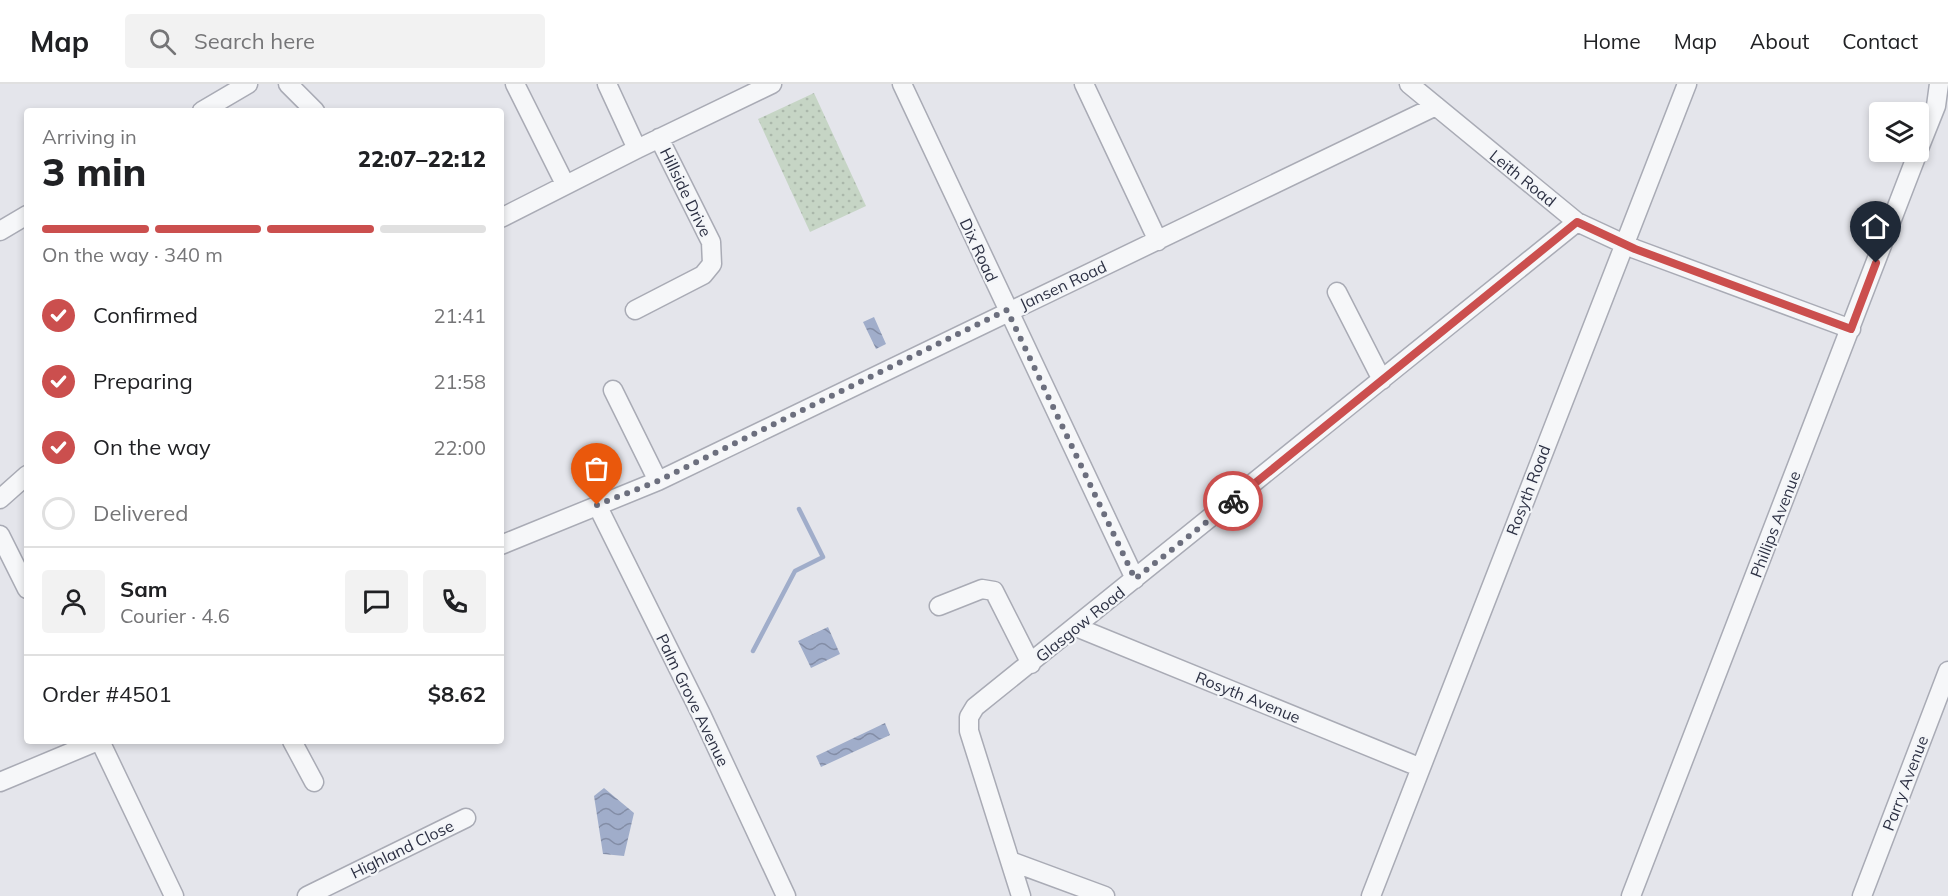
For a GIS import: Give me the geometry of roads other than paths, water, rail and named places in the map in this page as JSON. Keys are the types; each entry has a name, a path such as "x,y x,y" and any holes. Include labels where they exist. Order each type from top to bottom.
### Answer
{"street":[{"path":"207,108 248,84"},
{"path":"288,84 312,108"},
{"path":"515,84 565,184"},
{"name":"Hillside Drive","path":"607,84 637,149"},
{"name":"Hillside Drive","path":"504,216 565,184 772,84"},
{"name":"Dix Road","path":"902,84 1135,579"},
{"path":"1084,84 1158,241"},
{"name":"Leith Road","path":"1409,84 1577,222 1624,244 1851,329"},
{"name":"Rosyth Road","path":"1371,896 1419,767 1687,84"},
{"name":"Phillips Avenue","path":"1929,133 1942,112 1939,84"},
{"name":"Jansen Road","path":"504,544 658,481 1007,310 1158,241 1436,106"},
{"name":"Hillside Drive","path":"635,310 703,275 712,264 711,243 659,138"},
{"name":"Phillips Avenue","path":"1631,896 1914,162"},
{"path":"0,231 24,217"},
{"name":"Glasgow Road","path":"1021,896 969,731 969,717 975,707 1577,222"},
{"path":"1337,292 1382,380"},
{"path":"613,390 658,481"},
{"path":"0,499 24,478"},
{"name":"Palm Grove Avenue","path":"597,505 702,716 786,896"},
{"path":"0,535 24,582"},
{"name":"Glasgow Road","path":"939,606 982,589 994,591 1031,664"},
{"name":"Rosyth Avenue","path":"1077,627 1419,767"},
{"name":"Parry Avenue","path":"1862,896 1946,678"},
{"path":"0,782 92,744"},
{"path":"100,744 174,896"},
{"path":"294,744 314,782"},
{"name":"Highland Close","path":"307,896 466,818"},
{"path":"1010,861 1105,896"}],"water":[{"path":"874,317 886,344 876,349 863,322"},
{"path":"828,627 840,654 811,668 798,641"},
{"path":"885,723 890,735 821,767 816,756"},
{"path":"604,788 634,813 624,856 603,854 594,796"}],"waterway":[{"path":"753,651 795,571 823,557 799,509"}]}
